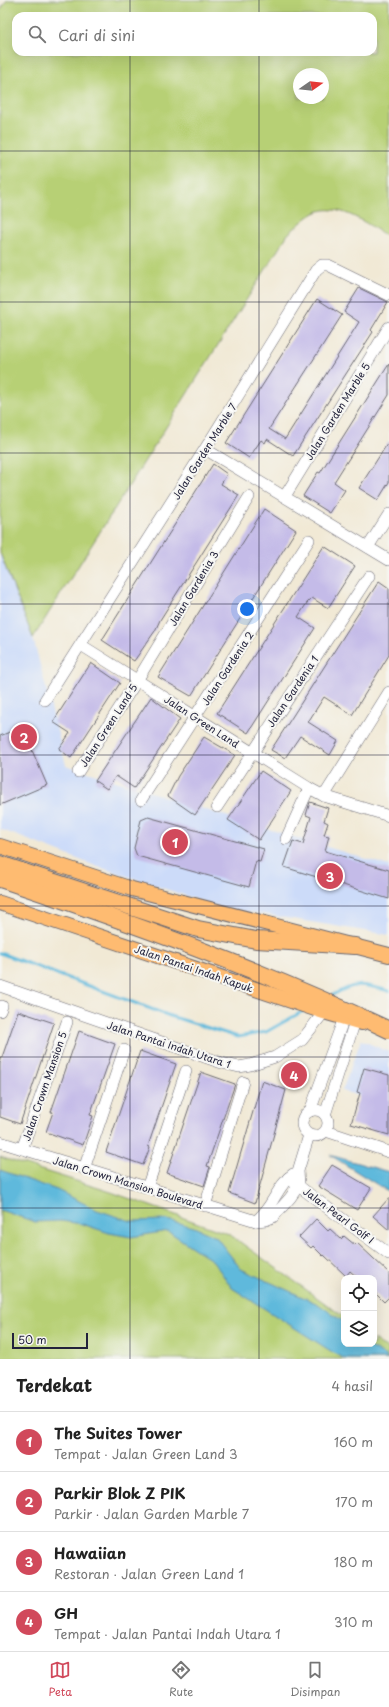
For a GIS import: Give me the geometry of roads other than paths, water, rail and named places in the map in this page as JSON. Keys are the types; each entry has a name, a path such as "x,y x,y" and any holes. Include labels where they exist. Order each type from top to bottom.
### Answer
{"highway":[{"path":"0,864 204,931 256,940 355,946"},
{"path":"0,879 64,900 246,967 320,1007 389,1031"}],"main road":[{"path":"0,846 132,889 254,922 389,955"},
{"name":"Jalan Pantai Indah Kapuk","path":"0,903 290,1000 320,1007"}],"street":[{"name":"Jalan Garden Marble 7","path":"45,700 206,449 316,270 322,265 328,265 389,295"},
{"name":"Jalan Garden Marble 5","path":"284,496 389,327"},
{"path":"206,449 389,560"},
{"name":"Jalan Gardenia 3","path":"138,679 249,498"},
{"path":"368,547 389,514"},
{"name":"Jalan Gardenia 2","path":"141,800 310,540"},
{"name":"Jalan Gardenia 1","path":"217,807 251,753 369,576"},
{"name":"Jalan Green Land","path":"81,645 138,679 251,753 309,788 324,796 389,816"},
{"name":"Jalan Green Land 5","path":"78,772 138,679"},
{"path":"324,796 389,692"},
{"path":"286,839 309,788"},
{"name":"Jalan Pantai Indah Utara 1","path":"0,986 222,1063 239,1066 259,1062 287,1050 302,1040 320,1007"},
{"path":"346,1015 325,1115 328,1123 326,1131 319,1136 309,1136 305,1132 302,1123 303,1118 310,1111 346,1015"},
{"name":"Jalan Crown Mansion 5","path":"22,1149 67,1022"},
{"path":"84,1169 124,1050"},
{"path":"147,1188 186,1071"},
{"path":"205,1206 243,1082"},
{"path":"310,1111 318,1110 325,1115"},
{"path":"326,1131 389,1152"},
{"path":"256,1221 266,1220 273,1217 290,1198 299,1184 298,1171 309,1136"},
{"name":"Jalan Crown Mansion Boulevard","path":"0,1142 256,1221"},
{"path":"256,1221 267,1212 288,1178 298,1171"},
{"name":"Jalan Pearl Golf I","path":"288,1178 299,1184 389,1254"}],"water":[{"path":"330,1155 389,1172 389,1192"},
{"path":"0,1170 57,1190 97,1210 131,1221 167,1220 194,1227 216,1237 241,1269 318,1304 341,1320 341,1347 370,1347 386,1356 387,1359 346,1359 337,1355 232,1288 213,1261 168,1231 131,1237 109,1233 82,1224 61,1221 35,1222 0,1210"}],"waterway":[{"path":"0,953 170,1016 238,1037 266,1032 305,1010"},
{"path":"329,997 352,986 358,985 371,986 389,991"}],"place":[{"name":"Parkir Blok Z PIK","path":"24,737"},
{"name":"The Suites Tower","path":"175,842"},
{"name":"Hawaiian","path":"330,876"},
{"name":"GH","path":"294,1075"}]}
